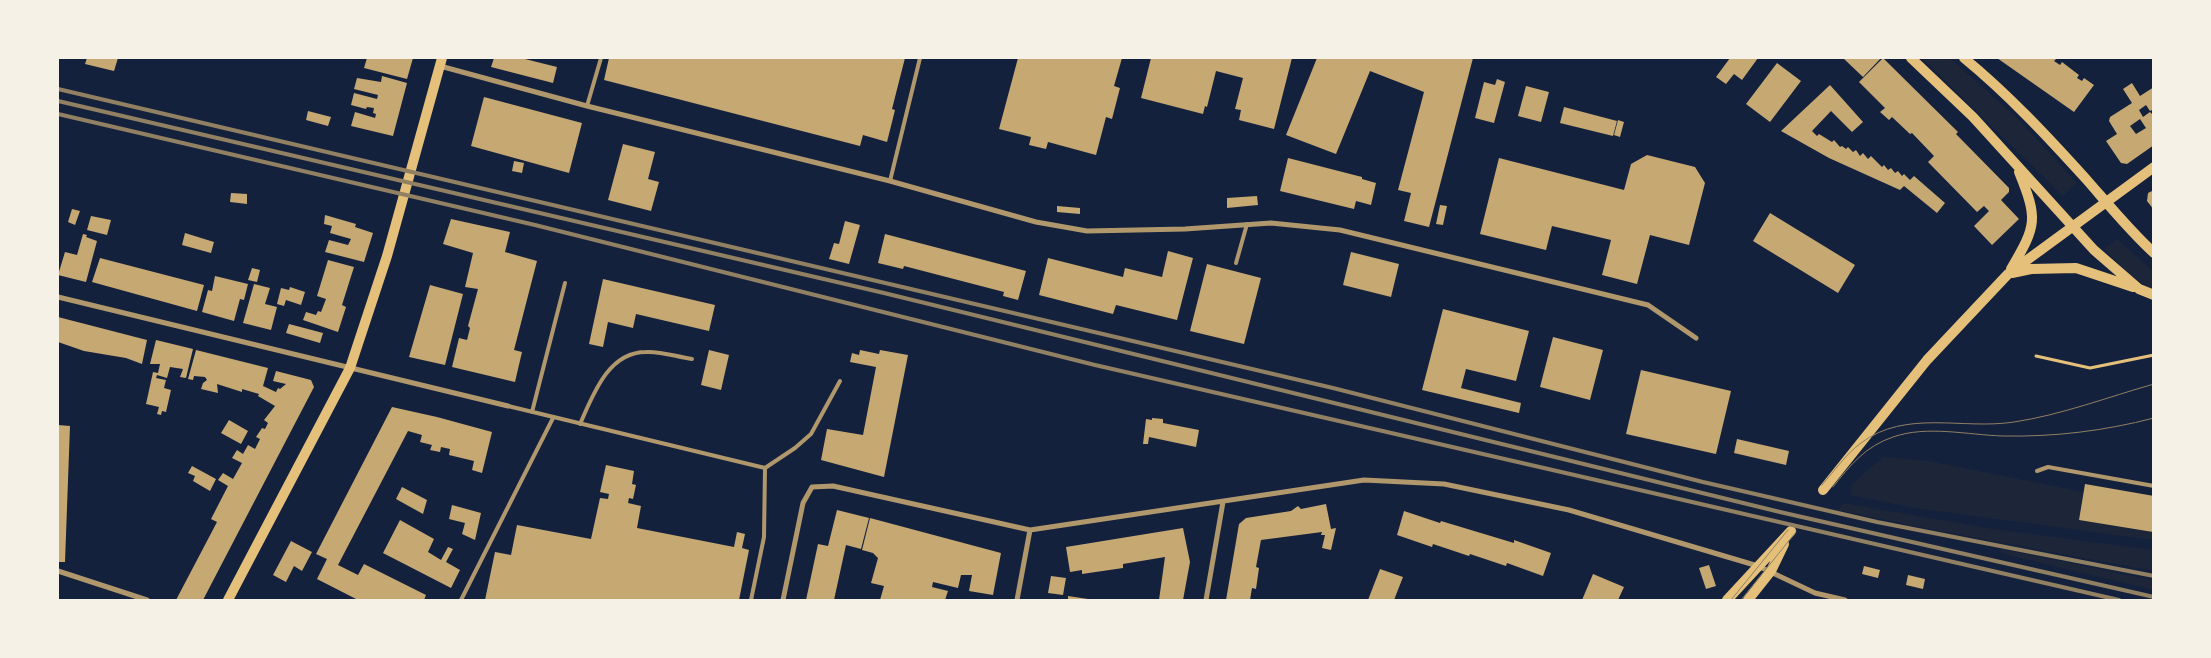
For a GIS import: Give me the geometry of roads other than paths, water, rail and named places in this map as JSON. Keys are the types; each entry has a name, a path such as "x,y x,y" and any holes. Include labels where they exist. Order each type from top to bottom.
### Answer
{"main road":[{"path":"1910,58 1974,117 2094,250 2139,289"},
{"path":"1964,58 1993,82 2048,137 2134,235 2154,253"},
{"path":"228,600 350,368 387,256 441,62"},
{"path":"2008,274 2024,247 2034,217 2032,202 2017,166"},
{"path":"1823,490 1927,360 2008,274 2154,167"},
{"path":"2008,274 2031,269 2076,268 2154,295"},
{"path":"1727,600 1790,533 1771,571 1748,600"}],"street":[{"path":"441,62 587,106 890,181 1036,222 1087,231 1185,229 1271,223 1340,230 1648,305 1696,338"},
{"path":"58,297 508,406"},
{"path":"783,600 803,503 812,488 833,486 1030,530 1364,480 1444,484 1595,516 1758,566 1815,593 1845,600"},
{"path":"1206,600 1223,502"},
{"path":"1017,600 1030,530"},
{"path":"58,571 147,600"}],"lane":[{"path":"587,106 600,58"},
{"path":"890,181 920,58"},
{"path":"1236,263 1247,224"},
{"path":"532,412 566,283"},
{"path":"580,424 594,394 618,360 629,355 646,352 692,360"},
{"path":"508,406 765,468 795,448 811,434 840,381"},
{"path":"461,600 554,418"},
{"path":"2038,471 2048,467 2154,486"},
{"path":"751,600 764,537 765,468"}],"tram line":[{"path":"1822,485 1845,457 1861,443 1878,433 1897,426 1935,423 1994,424 2014,422 2067,410 2154,384"},
{"path":"1833,487 1852,464 1867,451 1883,441 1906,433 1934,431 2003,436 2060,434 2098,430 2154,418"},
{"path":"1731,600 1788,530"},
{"path":"1741,600 1796,532"}],"railway":[{"path":"58,89 1333,388 1703,482 1877,522 2154,576"},
{"path":"58,101 884,293 1780,512 2154,597"},
{"path":"58,114 535,225 1095,365 2119,600"}]}
